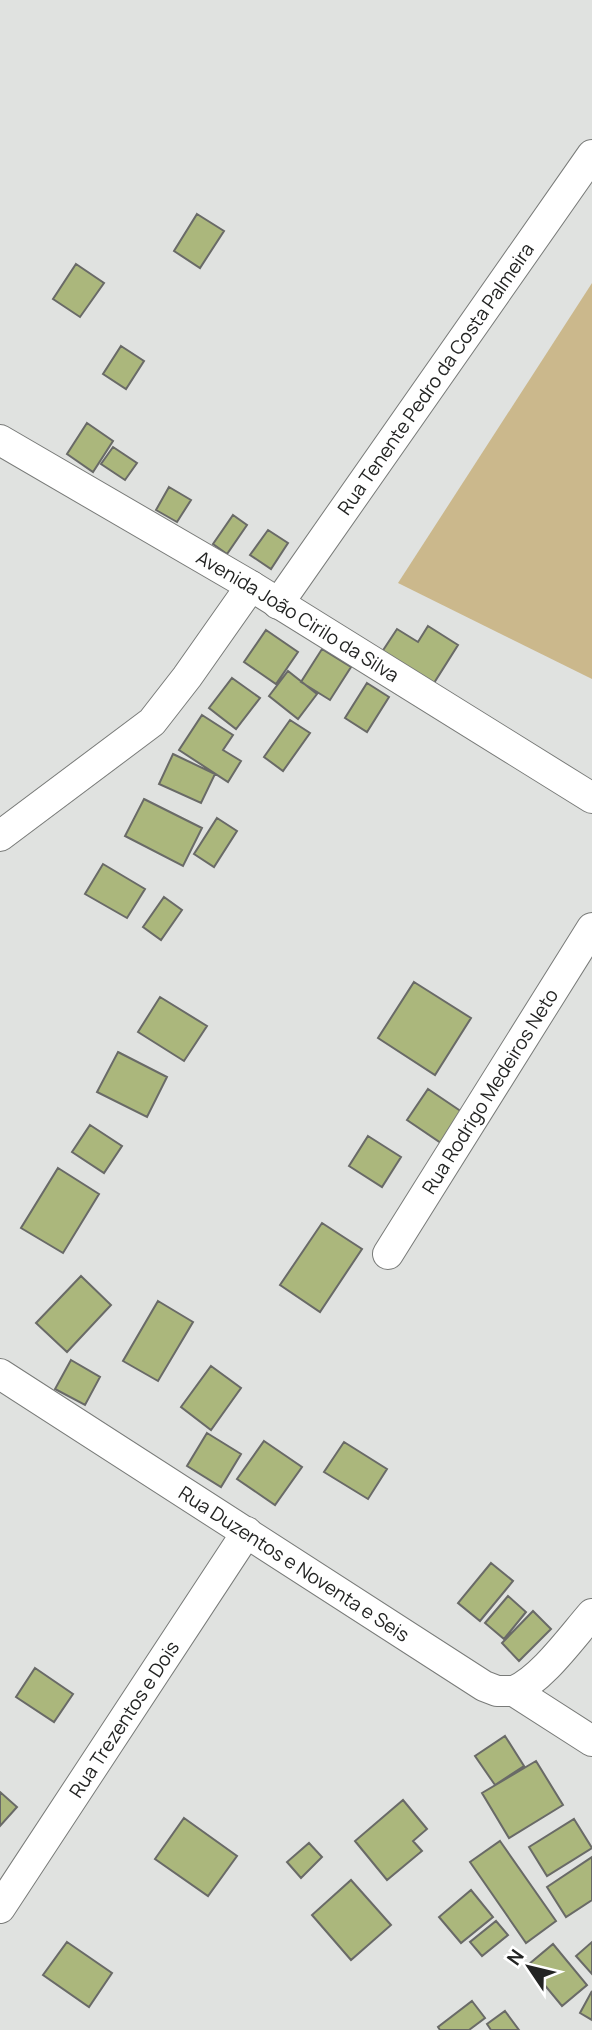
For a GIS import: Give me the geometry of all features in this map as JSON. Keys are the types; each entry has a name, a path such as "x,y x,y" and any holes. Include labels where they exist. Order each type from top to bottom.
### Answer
{"street":[{"name":"Rua Tenente Pedro da Costa Palmeira","path":"278,604 592,155"},
{"name":"Avenida João Cirilo da Silva","path":"0,440 251,586 592,798"},
{"path":"0,836 152,722 251,586"},
{"name":"Rua Rodrigo Medeiros Neto","path":"388,1254 592,928"},
{"name":"Rua Duzentos e Noventa e Seis","path":"0,1374 484,1686 497,1691 514,1691 592,1741"},
{"name":"Rua Trezentos e Dois","path":"0,1908 247,1532"},
{"path":"514,1691 536,1677 592,1614"}],"shaded area":[{"path":"592,283 592,679 398,583"}],"building":[{"path":"197,214 224,231 200,268 174,251"},
{"path":"76,264 104,283 80,317 53,299"},
{"path":"121,346 144,361 126,389 103,374"},
{"path":"87,423 113,441 93,472 67,454"},
{"path":"113,447 137,463 125,480 101,464"},
{"path":"169,487 191,500 177,522 156,510"},
{"path":"233,515 247,525 227,554 213,544"},
{"path":"268,530 288,543 271,569 250,555"},
{"path":"428,626 458,645 427,694 376,661 397,629 418,642"},
{"path":"266,630 298,652 276,684 244,662"},
{"path":"322,649 351,667 330,700 301,682"},
{"path":"288,671 317,694 298,719 269,696"},
{"path":"232,678 260,698 236,729 209,708"},
{"path":"367,683 389,697 367,732 345,718"},
{"path":"202,715 233,735 223,750 241,761 228,782 179,750"},
{"path":"290,720 310,733 283,771 264,757"},
{"path":"173,754 215,774 201,803 159,784"},
{"path":"144,799 202,828 183,866 125,836"},
{"path":"217,818 237,831 214,867 194,854"},
{"path":"103,864 145,889 127,918 85,894"},
{"path":"164,897 182,910 161,940 143,927"},
{"path":"414,982 471,1018 435,1075 378,1038"},
{"path":"160,997 207,1026 184,1061 138,1032"},
{"path":"118,1052 167,1077 147,1117 97,1092"},
{"path":"428,1089 462,1112 441,1143 407,1120"},
{"path":"90,1125 122,1146 104,1173 72,1152"},
{"path":"368,1136 401,1157 382,1187 349,1166"},
{"path":"58,1168 99,1194 63,1253 21,1228"},
{"path":"322,1223 362,1249 320,1312 280,1285"},
{"path":"81,1276 111,1305 67,1352 36,1323"},
{"path":"158,1301 193,1322 158,1381 123,1361"},
{"path":"71,1360 100,1377 85,1405 55,1389"},
{"path":"211,1366 241,1388 211,1430 181,1407"},
{"path":"207,1433 241,1454 221,1487 187,1466"},
{"path":"264,1441 302,1467 275,1505 237,1479"},
{"path":"344,1442 387,1469 368,1499 324,1472"},
{"path":"491,1563 513,1581 480,1621 458,1603"},
{"path":"508,1596 526,1612 504,1639 485,1623"},
{"path":"533,1611 551,1629 519,1661 502,1643"},
{"path":"35,1668 73,1694 54,1722 16,1697"},
{"path":"505,1736 524,1766 495,1785 475,1756"},
{"path":"536,1761 563,1805 509,1838 482,1793"},
{"path":"0,1792 17,1807 0,1826"},
{"path":"403,1800 427,1829 413,1841 422,1851 387,1880 355,1841"},
{"path":"184,1818 237,1856 208,1896 155,1859"},
{"path":"574,1819 592,1848 547,1876 529,1847"},
{"path":"500,1841 556,1921 526,1943 470,1862"},
{"path":"309,1843 322,1857 301,1878 287,1862"},
{"path":"592,1857 592,1900 566,1917 547,1887"},
{"path":"351,1880 391,1925 351,1960 312,1915"},
{"path":"471,1890 493,1917 461,1943 439,1917"},
{"path":"496,1921 508,1935 482,1956 470,1942"},
{"path":"67,1942 112,1973 89,2007 43,1975"},
{"path":"592,1942 592,1974 576,1956"},
{"path":"553,1944 587,1985 562,2006 528,1965"},
{"path":"592,1991 592,2020 580,2013"},
{"path":"472,2001 485,2018 469,2030 440,2030 438,2027"},
{"path":"505,2011 519,2030 491,2030 487,2024"}]}
